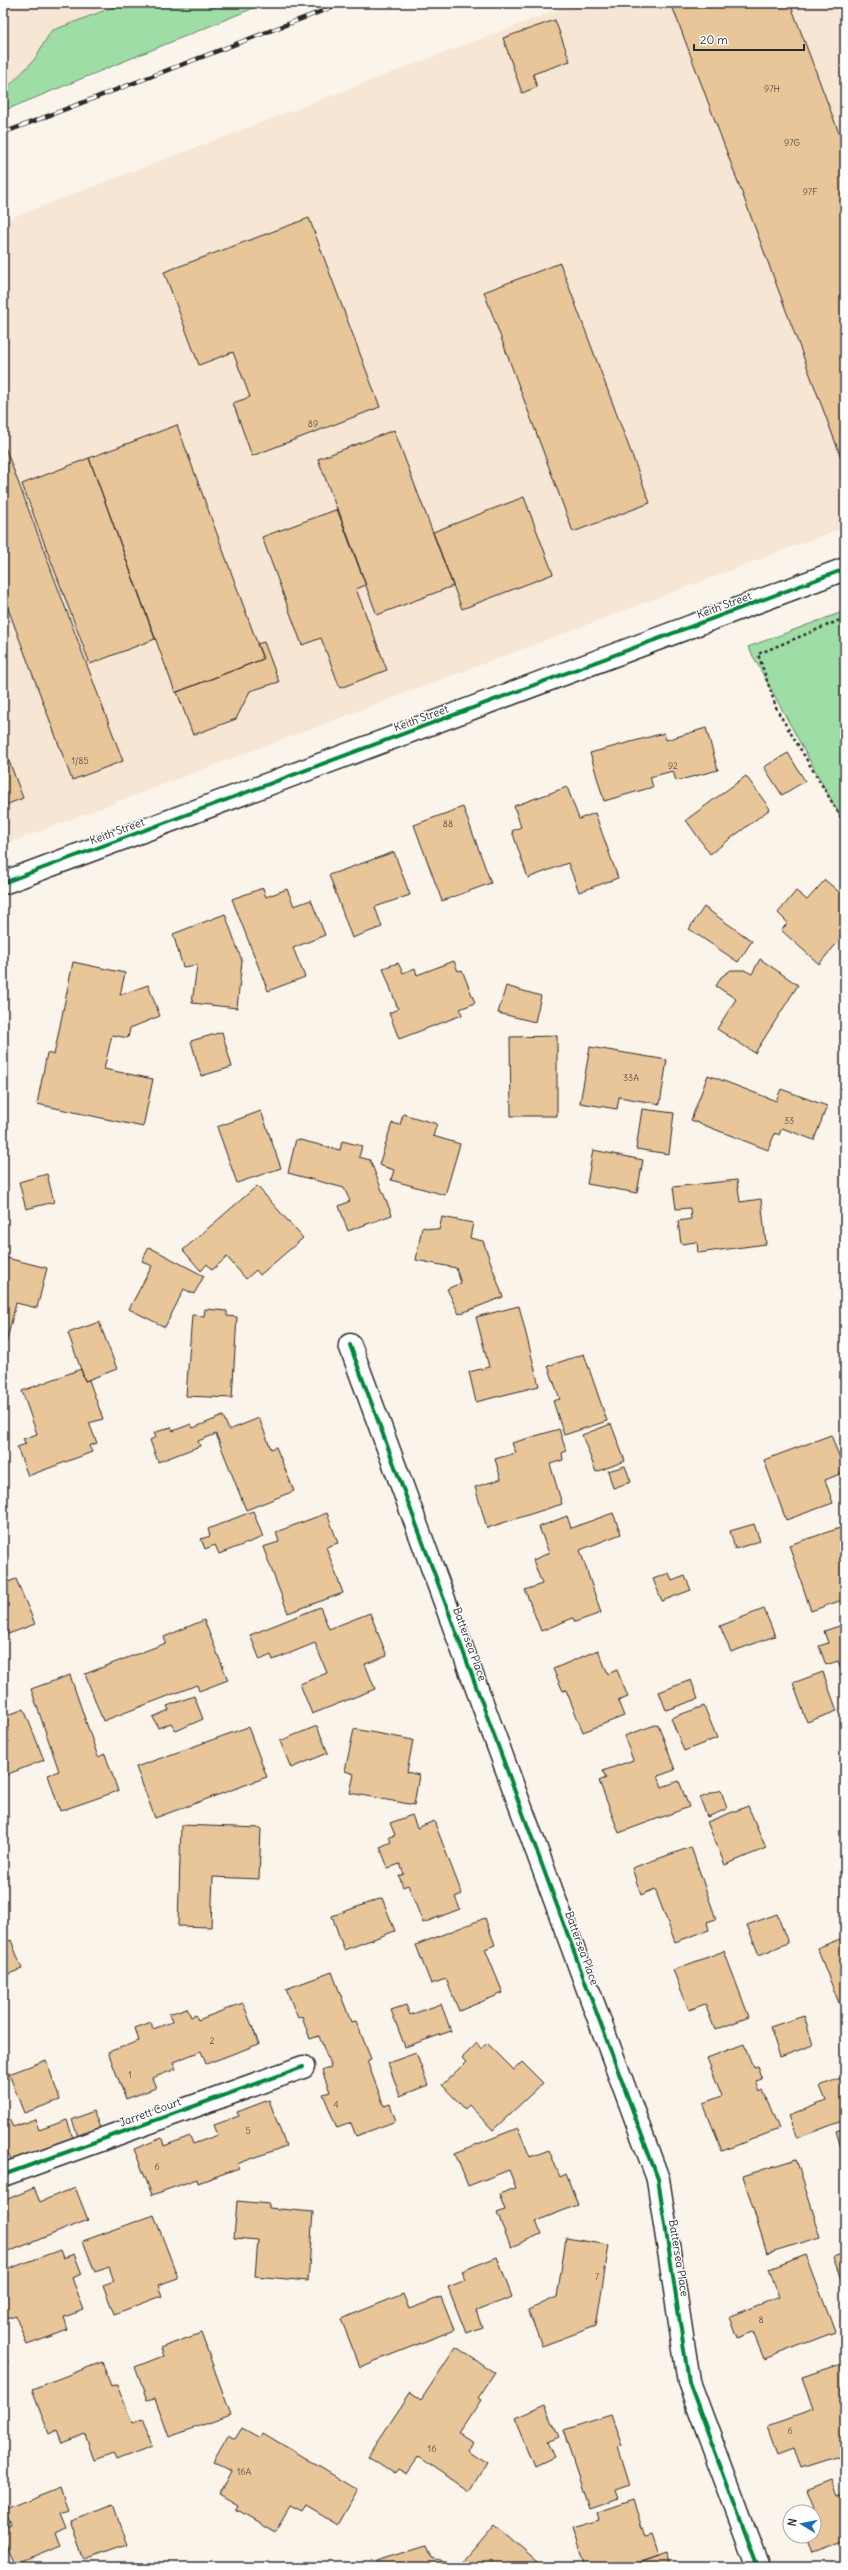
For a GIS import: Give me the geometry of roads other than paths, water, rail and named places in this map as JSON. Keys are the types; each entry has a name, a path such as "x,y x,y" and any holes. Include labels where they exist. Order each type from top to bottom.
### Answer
{"street":[{"name":"Keith Street","path":"3,883 845,569"},
{"name":"Battersea Place","path":"350,1345 658,2179 688,2382 758,2567"},
{"name":"Jarrett Court","path":"3,2175 303,2067"}],"railway":[{"path":"3,133 343,3"}]}
